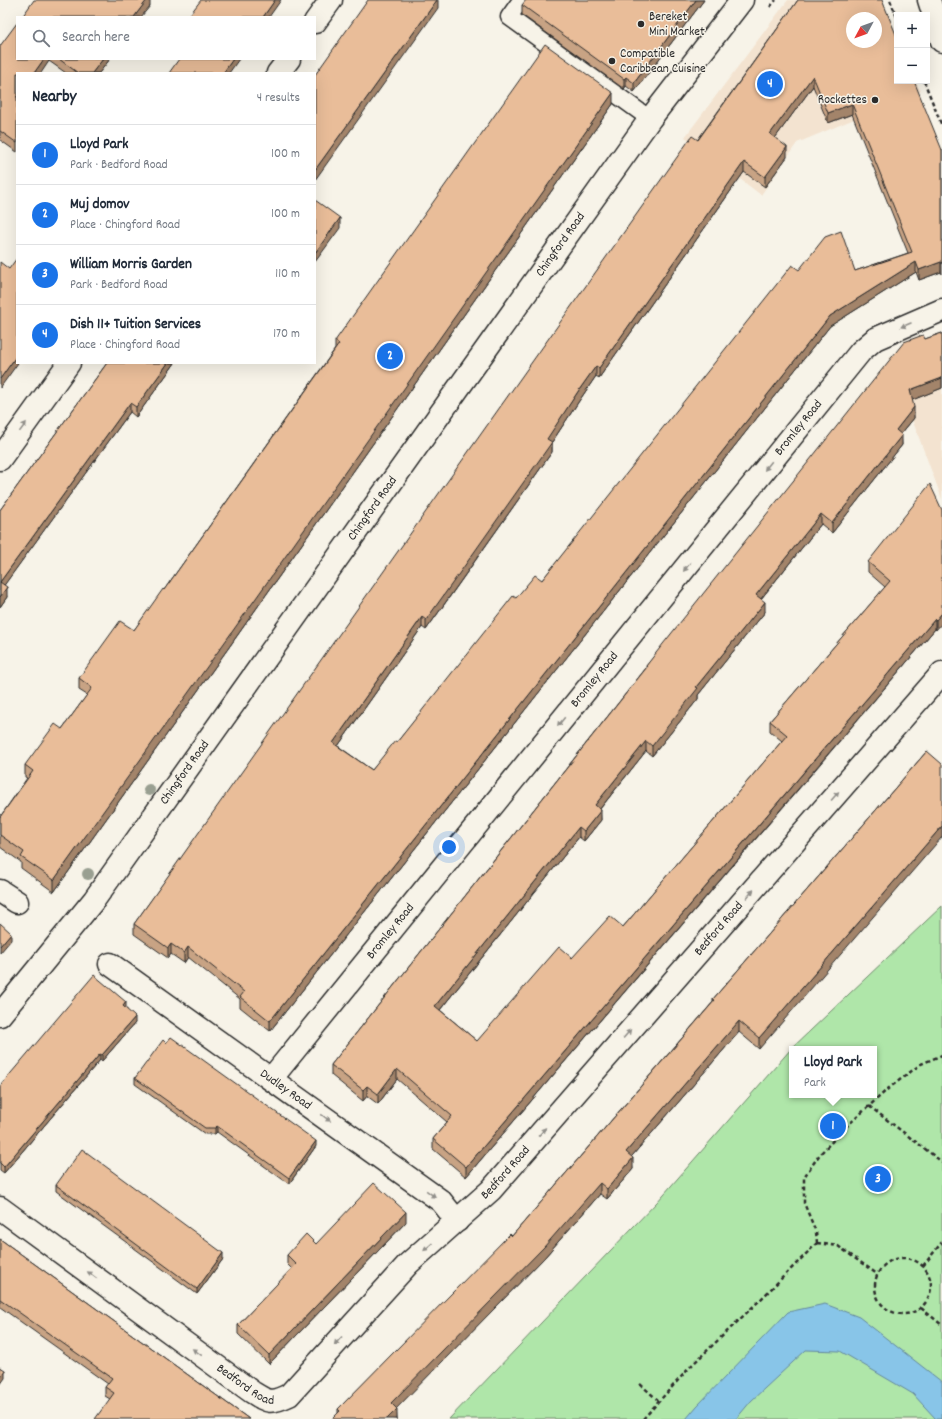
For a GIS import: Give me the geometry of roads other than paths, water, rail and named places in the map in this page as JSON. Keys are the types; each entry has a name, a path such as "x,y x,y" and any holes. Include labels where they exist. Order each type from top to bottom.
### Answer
{"street":[{"path":"316,21 331,0"},
{"name":"Chingford Road","path":"0,1015 94,900 650,119 742,0"},
{"path":"929,0 942,41"},
{"path":"279,72 288,60"},
{"name":"Bromley Road","path":"271,1079 861,351 875,339 942,310"},
{"path":"0,459 68,364"},
{"name":"Bedford Road","path":"0,1208 252,1392 266,1401 277,1401 288,1395 408,1264 491,1190 942,673"},
{"name":"Dudley Road","path":"110,964 441,1201 457,1221"}],"lane":[{"path":"521,0 509,17 650,119"}],"water":[{"path":"825,1304 859,1317 942,1382 942,1419 936,1419 913,1394 840,1351 806,1350 751,1401 736,1419 686,1419 788,1312"}],"place":[{"name":"Bereket Mini Market","path":"641,24"},
{"name":"Compatible Caribbean Cuisine","path":"612,61"},
{"name":"Dish 11+ Tuition Services","path":"770,84"},
{"name":"Rockettes","path":"875,100"},
{"name":"Muj domov","path":"390,356"},
{"name":"Lloyd Park","path":"833,1126"},
{"name":"William Morris Garden","path":"878,1179"}]}
